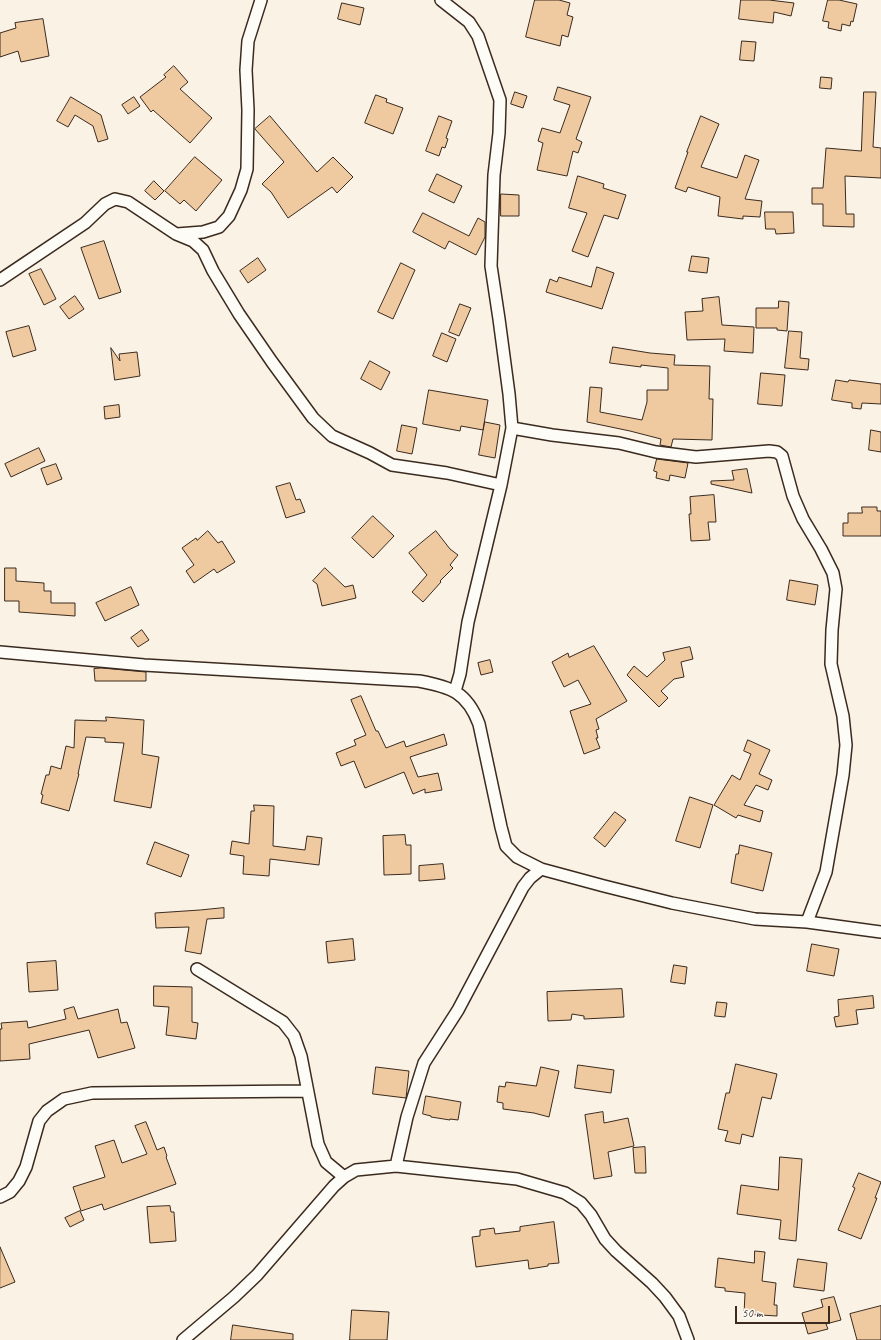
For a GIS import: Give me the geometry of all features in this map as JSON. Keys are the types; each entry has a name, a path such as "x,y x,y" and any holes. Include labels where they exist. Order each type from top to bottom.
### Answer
{"street":[{"path":"176,234 203,232 219,227 229,216 241,190 247,169 248,110 246,70 248,41 262,0"},
{"path":"441,0 469,22 478,36 500,100 499,133 494,175 491,266 509,394 512,428 501,485 468,622 460,674 455,691"},
{"path":"0,280 44,249 85,223 105,204 116,199 128,202 176,234 193,242 203,250 213,271 239,314 272,362 314,418 332,436 370,453 392,465 447,473 501,485"},
{"path":"512,428 619,443 656,452 696,457 769,451 777,452 782,456 793,496 803,519 821,548 833,573 836,589 832,630 831,664 842,716 846,745 843,775 826,872 808,922"},
{"path":"0,652 144,665 419,681 441,685 462,696 470,705 475,714 479,724 506,846 517,857 541,869 672,903 755,919 808,922 881,932"},
{"path":"396,1166 406,1117 424,1064 458,1010 523,887 530,878 541,869"},
{"path":"197,969 283,1022 294,1036 300,1056 318,1144 326,1162 344,1177"},
{"path":"0,1197 10,1192 19,1181 26,1167 38,1121 47,1111 64,1099 92,1094 307,1091"},
{"path":"183,1340 234,1297 257,1275 334,1186 344,1177 356,1170 396,1166 517,1179 565,1193 581,1203 591,1215 605,1239 616,1251 652,1282 665,1297 679,1316 688,1340"}],"building":[{"path":"535,0 559,0 570,3 567,15 573,17 568,37 562,35 560,46 526,37"},
{"path":"741,0 769,0 794,3 791,16 774,12 773,23 739,19"},
{"path":"828,0 839,0 857,4 853,22 851,21 850,26 842,24 841,31 828,28 829,22 823,21"},
{"path":"342,3 364,8 360,25 338,19"},
{"path":"43,19 49,56 21,62 18,51 0,57 0,33 16,28 15,23"},
{"path":"742,41 756,42 754,61 740,60"},
{"path":"174,66 188,82 180,89 212,118 190,143 153,110 151,112 140,97 166,77 164,75"},
{"path":"821,77 832,78 831,89 820,88"},
{"path":"558,87 591,97 576,139 582,142 578,153 573,151 567,176 537,170 543,143 538,141 542,128 560,133 570,105 554,100"},
{"path":"515,92 527,96 523,108 511,104"},
{"path":"864,92 876,92 873,147 881,148 881,178 845,176 846,214 854,214 854,227 823,226 823,204 812,204 812,188 823,188 826,148 861,151"},
{"path":"376,95 387,99 386,102 403,108 393,134 365,123"},
{"path":"71,97 101,115 108,139 98,142 93,126 75,115 68,127 57,121"},
{"path":"134,97 140,106 128,114 122,105"},
{"path":"270,116 317,172 333,157 353,177 337,193 332,187 288,218 271,192 262,184 284,162 255,129"},
{"path":"439,116 452,121 446,138 448,139 445,148 442,147 439,156 426,151"},
{"path":"701,116 719,124 701,167 737,178 745,155 759,160 745,199 762,201 760,217 743,216 743,219 718,216 720,197 688,187 686,192 675,188"},
{"path":"195,157 222,180 196,211 184,200 180,204 165,191"},
{"path":"437,174 462,186 454,203 429,191"},
{"path":"578,176 604,184 603,188 626,195 618,219 604,215 588,257 572,251 587,213 569,208"},
{"path":"154,181 164,191 155,200 145,191"},
{"path":"501,194 519,195 519,216 501,216"},
{"path":"765,212 793,212 794,233 776,234 775,229 766,229"},
{"path":"423,213 469,236 478,218 485,222 485,237 476,255 449,241 445,249 413,232"},
{"path":"104,241 121,292 99,299 81,248"},
{"path":"692,256 709,258 707,273 689,271"},
{"path":"258,258 266,270 248,283 240,271"},
{"path":"401,263 415,270 393,319 378,312"},
{"path":"597,267 614,273 602,309 546,292 550,279 557,282 559,277 591,287"},
{"path":"41,269 56,299 44,305 29,274"},
{"path":"75,296 84,309 69,319 60,307"},
{"path":"719,297 722,325 754,327 753,353 724,351 725,339 687,340 685,312 703,311 702,299"},
{"path":"779,301 789,302 787,331 777,330 777,328 756,328 756,308 778,308"},
{"path":"460,304 471,308 459,336 449,332"},
{"path":"29,326 36,350 13,357 6,332"},
{"path":"789,331 802,332 800,358 809,359 808,370 785,368"},
{"path":"442,333 456,339 447,362 433,356"},
{"path":"613,347 650,353 675,355 674,365 710,366 709,399 713,399 712,440 673,439 671,447 660,445 661,439 587,422 590,387 602,388 600,412 642,420 647,402 647,390 668,390 668,368 641,365 641,367 610,363"},
{"path":"111,348 120,361 119,354 137,352 140,376 115,380"},
{"path":"370,361 390,372 381,390 361,379"},
{"path":"761,373 785,375 782,406 758,404"},
{"path":"836,380 881,384 881,404 862,403 861,409 852,408 852,403 832,400"},
{"path":"429,390 488,400 483,430 461,426 460,431 423,424"},
{"path":"119,405 120,417 105,419 104,407"},
{"path":"485,422 500,425 495,458 479,455"},
{"path":"402,425 417,428 412,454 397,451"},
{"path":"871,430 881,432 881,452 869,450"},
{"path":"39,448 45,461 11,477 5,464"},
{"path":"657,459 688,463 685,478 670,475 669,481 656,478 657,472 654,471"},
{"path":"56,464 62,479 47,485 41,469"},
{"path":"747,469 752,493 711,484 711,481 734,480 732,471"},
{"path":"290,483 296,500 300,499 305,512 286,518 276,487"},
{"path":"714,495 716,522 708,522 710,540 691,541 689,514 691,514 690,497"},
{"path":"862,507 877,507 877,511 881,511 881,536 843,536 843,523 848,523 848,513 862,513"},
{"path":"373,516 394,536 373,558 352,538"},
{"path":"208,531 218,543 222,541 235,562 217,573 214,569 194,583 186,571 194,565 182,548 196,538 197,540"},
{"path":"436,531 450,549 458,555 450,565 453,568 423,602 412,592 427,575 409,553"},
{"path":"5,568 16,568 16,581 44,583 44,591 51,591 51,603 75,603 75,616 19,612 19,601 5,601"},
{"path":"325,568 345,587 353,585 356,598 322,606 317,584 313,581"},
{"path":"790,580 818,585 815,605 787,600"},
{"path":"131,587 139,605 105,621 96,603"},
{"path":"142,630 149,640 138,647 131,638"},
{"path":"594,646 627,701 596,719 599,729 596,730 598,738 596,738 600,748 584,754 570,711 591,704 578,680 564,687 552,662 568,653 569,657"},
{"path":"690,647 693,659 681,662 684,677 674,679 661,691 668,698 659,707 627,675 634,666 647,677 665,660 663,653"},
{"path":"490,660 493,672 481,675 478,663"},
{"path":"102,668 146,672 146,681 95,681 94,669"},
{"path":"361,696 376,731 378,731 386,748 404,741 406,747 444,734 447,745 410,757 418,777 438,773 442,790 425,793 425,789 413,794 404,772 365,788 354,761 341,766 336,753 356,745 354,740 366,735 351,700"},
{"path":"106,717 144,720 142,754 159,757 151,808 114,801 124,743 105,742 105,738 86,737 79,774 69,811 41,803 43,795 41,794 46,775 49,775 51,766 61,769 66,746 74,748 75,720 106,721"},
{"path":"748,740 770,750 759,774 772,780 768,790 756,785 744,805 763,811 760,822 738,815 736,818 714,805 732,775 740,780 751,754 744,751"},
{"path":"690,797 713,805 700,848 676,841"},
{"path":"254,805 274,806 273,846 305,850 307,836 322,838 319,865 270,859 269,876 243,874 244,856 230,854 232,841 249,844 251,811 254,811"},
{"path":"615,812 626,820 605,847 594,838"},
{"path":"405,835 406,845 411,845 411,874 384,875 383,836"},
{"path":"155,842 189,855 181,877 147,864"},
{"path":"740,845 772,853 763,891 731,883 736,854 738,854"},
{"path":"443,864 445,879 419,881 419,866"},
{"path":"224,908 224,918 207,919 201,954 185,951 189,927 156,928 155,913"},
{"path":"353,939 355,960 328,963 326,942"},
{"path":"812,944 839,949 834,976 807,971"},
{"path":"56,961 58,990 29,992 27,963"},
{"path":"674,965 687,967 685,984 671,982"},
{"path":"154,986 192,987 192,1022 198,1023 196,1039 166,1035 169,1007 154,1006"},
{"path":"622,989 624,1017 584,1019 584,1016 572,1014 571,1020 548,1021 547,992"},
{"path":"873,996 874,1008 856,1010 858,1024 836,1027 834,1017 839,1016 838,1000"},
{"path":"717,1002 727,1003 725,1017 715,1016"},
{"path":"74,1007 78,1019 118,1009 121,1023 127,1022 135,1048 98,1058 89,1030 29,1044 30,1059 0,1061 1,1023 27,1021 28,1028 66,1019 64,1010"},
{"path":"736,1064 777,1074 771,1099 762,1097 753,1137 742,1134 740,1144 725,1141 728,1131 718,1129 726,1093 729,1093"},
{"path":"578,1065 614,1070 611,1093 575,1088"},
{"path":"376,1067 409,1071 406,1098 373,1094"},
{"path":"541,1067 559,1071 549,1117 534,1113 503,1109 503,1103 497,1102 499,1086 505,1087 506,1082 536,1086"},
{"path":"426,1096 461,1102 458,1120 431,1117 423,1114"},
{"path":"603,1112 604,1123 628,1118 634,1146 608,1152 612,1176 594,1179 585,1115"},
{"path":"146,1122 157,1150 164,1147 176,1184 104,1210 102,1204 81,1211 73,1187 105,1177 95,1146 114,1140 122,1163 147,1154 135,1126"},
{"path":"645,1147 646,1173 635,1173 633,1148"},
{"path":"780,1157 802,1159 796,1241 779,1239 781,1220 737,1214 741,1185 778,1190"},
{"path":"859,1173 881,1182 875,1198 877,1198 861,1239 838,1230 855,1188 853,1187"},
{"path":"170,1206 171,1212 174,1212 176,1241 150,1243 147,1207"},
{"path":"80,1211 84,1220 70,1227 65,1218"},
{"path":"554,1222 559,1263 529,1269 528,1260 476,1267 472,1237 480,1236 480,1230 494,1228 495,1234 520,1231 520,1227"},
{"path":"0,1247 15,1282 0,1288"},
{"path":"755,1251 765,1252 762,1281 776,1283 774,1305 777,1305 777,1316 744,1314 745,1293 725,1291 725,1288 715,1287 718,1258 754,1263"},
{"path":"798,1259 827,1263 824,1291 794,1287"},
{"path":"834,1297 841,1320 826,1324 828,1329 808,1334 802,1313 823,1307 821,1300"},
{"path":"881,1306 881,1340 857,1340 850,1314"},
{"path":"352,1310 389,1312 387,1340 350,1340"},
{"path":"233,1325 293,1334 293,1340 231,1340"}]}
